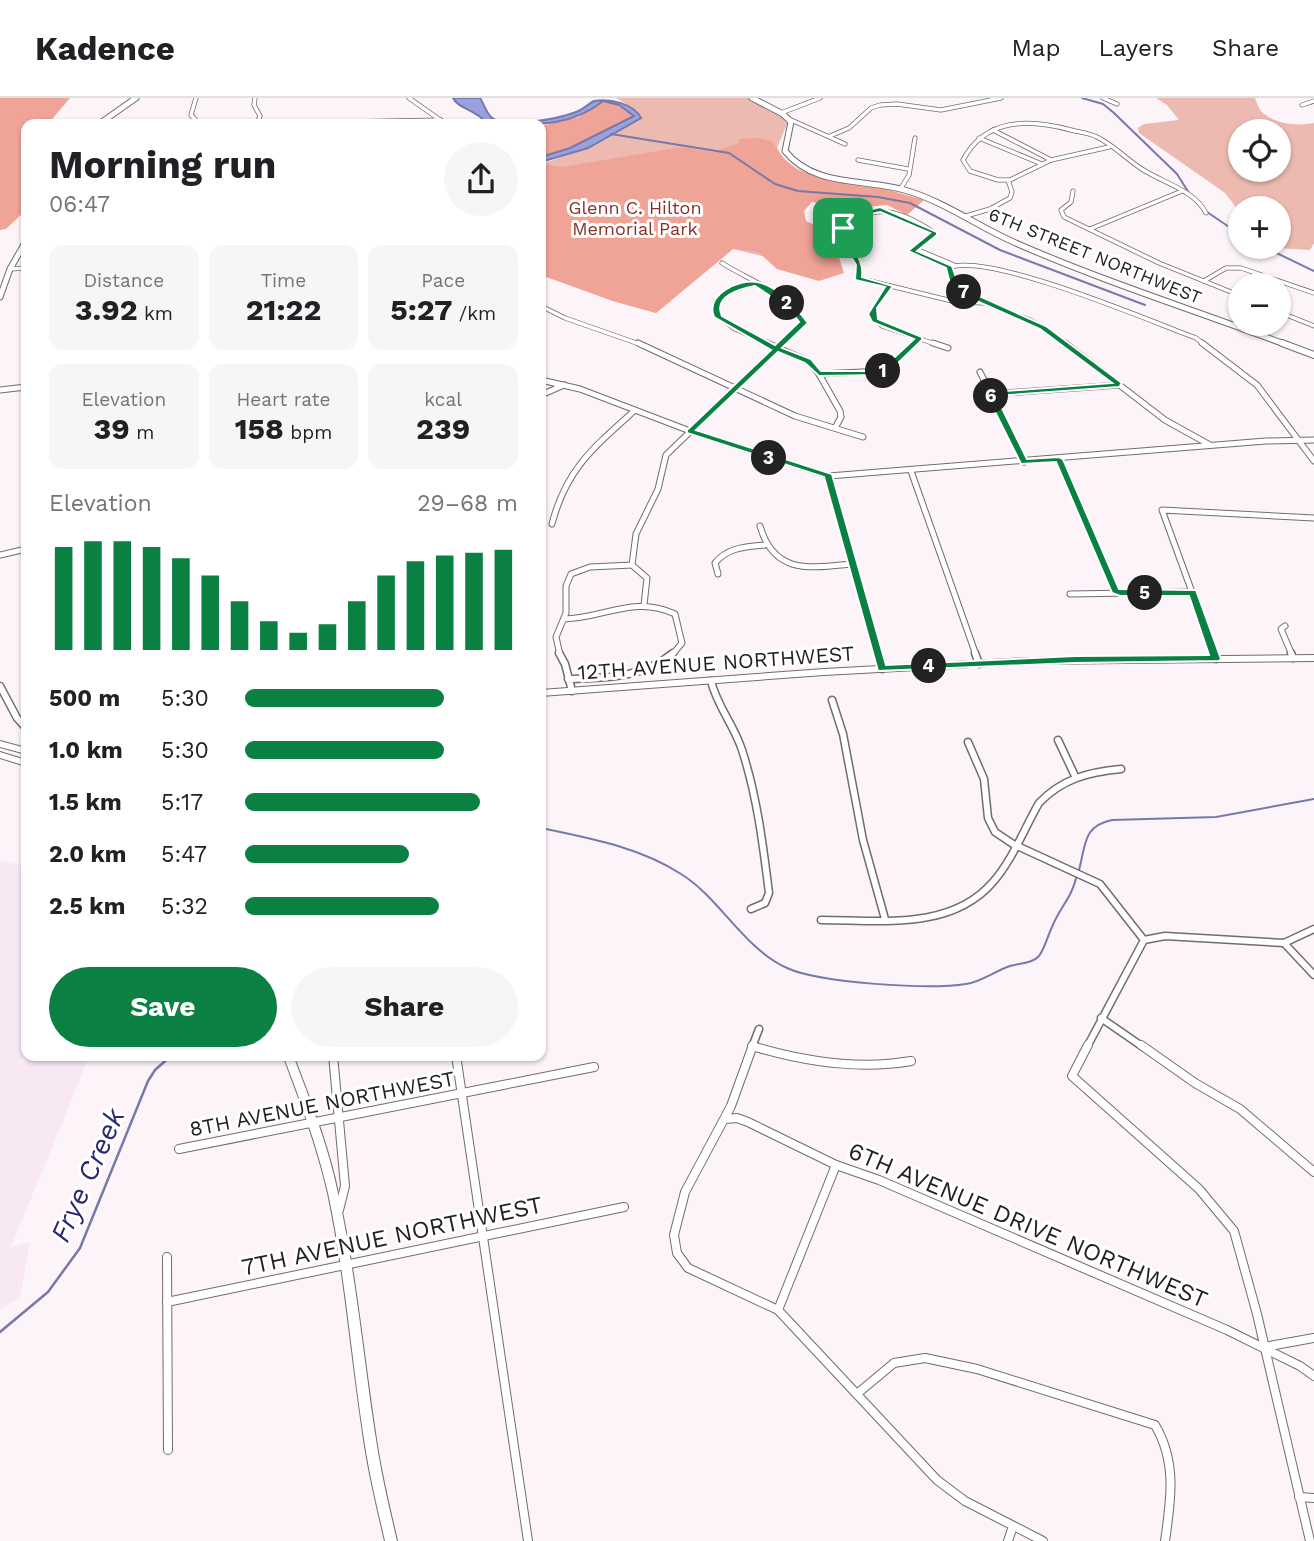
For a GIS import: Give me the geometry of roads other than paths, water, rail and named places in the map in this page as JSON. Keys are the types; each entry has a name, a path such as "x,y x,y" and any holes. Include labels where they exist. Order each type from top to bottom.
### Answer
{"main road":[{"name":"12TH AVENUE NORTHWEST","path":"546,693 882,668 1075,659 1314,657"},
{"path":"0,744 21,750"},
{"path":"0,757 21,760"},
{"path":"290,1061 327,1167 337,1215 374,1465 391,1541"}],"street":[{"path":"106,119 136,98"},
{"path":"195,119 191,115 196,98"},
{"path":"255,98 254,105 259,119"},
{"path":"409,98 440,119"},
{"path":"752,98 789,119 845,144"},
{"path":"781,113 820,98"},
{"path":"830,136 846,130 870,108 880,105 897,104 942,110 1001,98"},
{"path":"1103,98 1117,104"},
{"path":"1302,105 1314,102"},
{"name":"6TH STREET NORTHWEST","path":"789,119 792,127 785,151 798,165 829,177 901,188 944,203 989,232 1018,244 1314,355"},
{"path":"1109,147 1051,160 1008,180 998,180 967,169 963,157 979,138 993,130 1029,121 1041,122 1093,134 1150,174 1182,191 1203,207 1206,213"},
{"path":"993,130 1051,160"},
{"path":"901,188 907,181 915,138"},
{"path":"979,138 1042,164"},
{"path":"858,160 908,169"},
{"path":"965,216 990,209 1010,198 1012,192 1008,180"},
{"path":"1073,191 1071,202 1063,209 1062,215 1228,291"},
{"path":"1090,229 1182,191"},
{"path":"988,303 956,302 858,278 860,265 842,233 849,222 864,213 871,210 889,211 935,233 916,249 952,266 968,263 992,266 1092,299 1196,338 1250,378 1314,461"},
{"path":"0,297 10,269 21,250"},
{"path":"632,565 636,534 658,489 664,460 690,431 804,320 774,293 722,262"},
{"path":"952,266 956,285 966,293 1043,327 1171,423 1212,446"},
{"path":"10,269 21,268"},
{"path":"1204,281 1226,268 1241,268 1314,293"},
{"path":"755,284 734,288 723,294 716,301 716,313 727,324 776,349 808,361 819,374 840,411 841,417 835,428"},
{"path":"889,286 873,308 873,317 882,326 948,348"},
{"path":"546,308 565,318 634,341 795,416 863,436"},
{"path":"1291,317 1314,326"},
{"path":"819,374 878,373 887,369 919,338"},
{"path":"981,372 1024,462"},
{"path":"546,381 589,392 690,431 828,476 1314,440"},
{"path":"546,393 564,385"},
{"path":"991,394 1119,385"},
{"path":"0,390 21,388"},
{"path":"552,524 562,488 582,459 600,439 634,411"},
{"path":"1059,459 1116,592"},
{"path":"911,471 979,664"},
{"path":"828,476 882,668"},
{"path":"1216,659 1162,510 1314,519"},
{"path":"760,526 765,545 778,559 789,565 852,564"},
{"path":"718,574 715,563 726,552 765,545"},
{"path":"0,555 21,550"},
{"path":"572,691 556,644 558,627 564,620 566,608 565,590 575,570 632,565 647,576 649,582 644,605"},
{"path":"1070,594 1192,592"},
{"path":"564,620 585,619 619,607 644,605 675,614 682,643 676,652 635,673 616,678 568,679"},
{"path":"1284,625 1281,629 1293,658"},
{"path":"711,681 717,700 742,748 753,796 769,892 765,903 751,909"},
{"path":"0,686 21,722"},
{"path":"832,700 843,734 863,840 885,919"},
{"path":"1058,740 1074,776"},
{"path":"968,742 984,779 990,823 995,832 1015,845 1100,884 1144,940"},
{"path":"821,920 936,916 968,905 991,883 1042,800 1056,786 1074,776 1121,769"},
{"path":"1144,940 1166,936 1284,943 1314,929"},
{"path":"1144,940 1073,1076 1199,1189 1226,1219 1238,1241 1310,1541"},
{"path":"1284,943 1314,975"},
{"path":"1101,1018 1195,1083 1240,1109 1314,1172"},
{"path":"759,1029 725,1119 712,1135 680,1205 675,1225 675,1245 679,1258 688,1268 778,1310 952,1492 1042,1541"},
{"path":"752,1046 771,1053 840,1061 896,1065 911,1061"},
{"path":"334,1061 345,1186 337,1215"},
{"path":"457,1061 528,1541"},
{"name":"8TH AVENUE NORTHWEST","path":"179,1149 594,1068"},
{"name":"6TH AVENUE DRIVE NORTHWEST","path":"725,1119 737,1118 748,1122 836,1165 879,1180 1264,1347 1314,1376"},
{"path":"778,1310 836,1165"},
{"name":"7TH AVENUE NORTHWEST","path":"167,1302 624,1207"},
{"path":"167,1258 168,1450"},
{"path":"1264,1347 1314,1338"},
{"path":"858,1393 894,1363 925,1358 977,1369 1155,1425 1166,1446 1171,1470 1172,1491 1165,1541"},
{"path":"1299,1497 1314,1497"},
{"path":"1008,1541 1013,1526"}],"water":[{"path":"453,98 480,98 494,119 483,119"},
{"path":"600,100 627,106 641,118 588,148 546,161 546,155 570,148 634,116 619,105 603,101 576,116 548,123 546,119 579,111"}],"waterway":[{"path":"1082,98 1103,104 1114,113 1177,174 1189,193"},
{"path":"611,134 729,153 775,184 798,191 878,197 910,203 1000,250 1145,305"},
{"path":"1207,212 1228,226"},
{"path":"1289,259 1314,271"},
{"path":"1079,870 1087,838 1096,827 1112,820 1216,817 1314,799"},
{"path":"546,829 631,850 681,874 708,896 758,949 787,968 824,978 875,984 966,984 1010,966 1033,961 1043,949 1055,919 1072,891 1077,875"},
{"name":"Frye Creek","path":"0,1332 48,1292 80,1248 148,1081 165,1061"}],"park label":[{"name":"Glenn C. Hilton Memorial Park","path":"635,218"}]}
